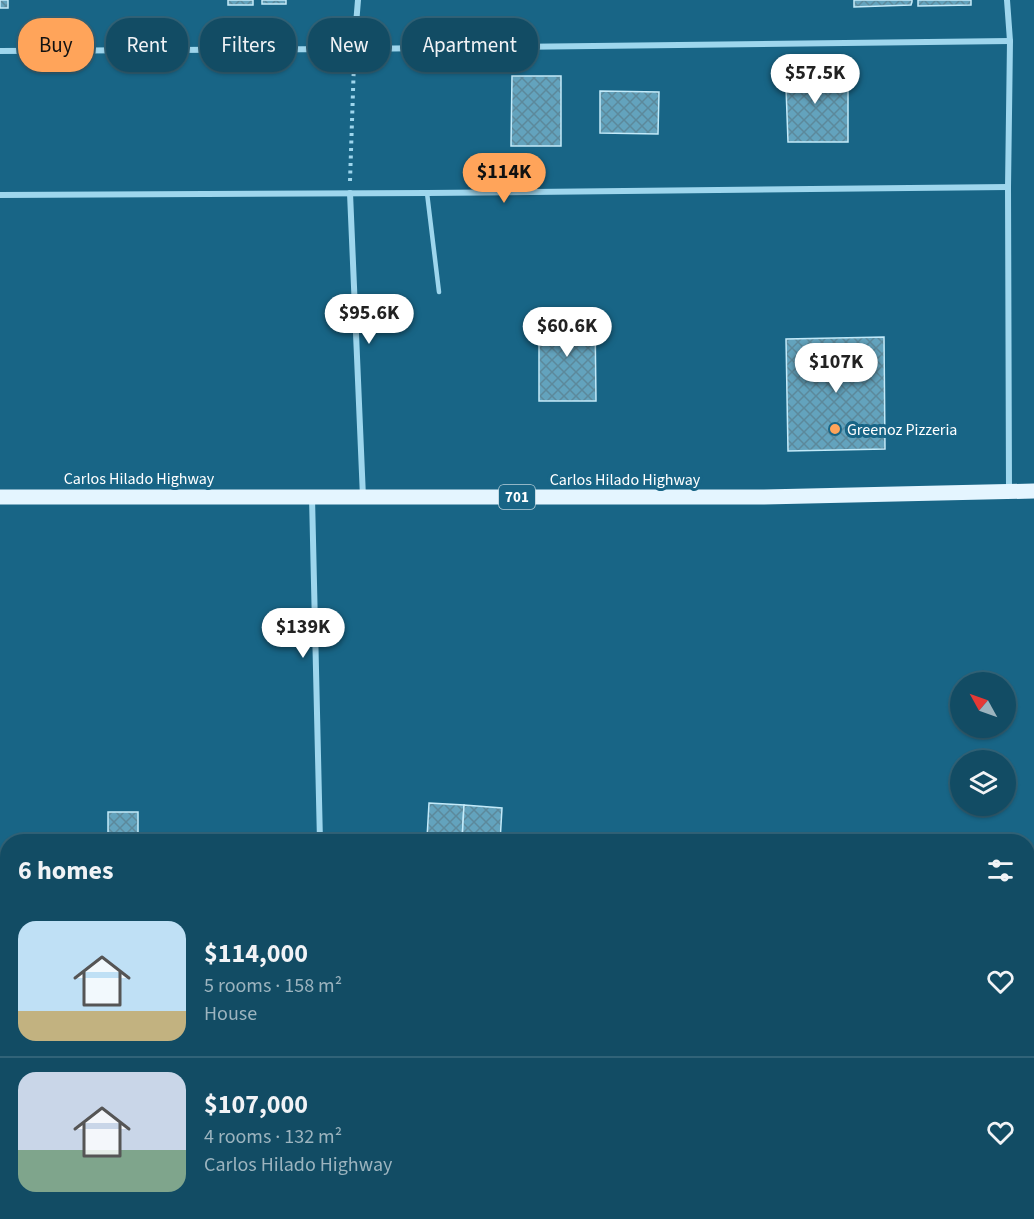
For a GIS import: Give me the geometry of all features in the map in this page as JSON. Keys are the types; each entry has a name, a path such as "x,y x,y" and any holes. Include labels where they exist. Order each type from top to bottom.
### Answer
{"main road":[{"name":"Carlos Hilado Highway","path":"0,497 764,496 1034,491"}],"street":[{"path":"357,18 358,0"},
{"path":"1007,0 1010,41 1009,491"},
{"path":"390,49 1010,41"},
{"path":"0,51 308,49"},
{"path":"0,195 1008,187"},
{"path":"350,194 363,497"},
{"path":"312,496 320,834"}],"lane":[{"path":"427,193 439,292"}],"path":[{"path":"350,194 353,72"}],"building":[{"path":"0,0 8,0 8,8 0,8"},
{"path":"228,0 253,0 253,5 228,5"},
{"path":"262,0 286,0 286,4 262,4"},
{"path":"854,0 912,0 912,2 911,5 854,7"},
{"path":"918,0 971,0 971,5 918,6"},
{"path":"815,59 817,94 821,94 821,78 848,78 848,142 788,142 785,60"},
{"path":"512,76 561,76 561,146 511,146"},
{"path":"600,91 659,92 658,134 600,133"},
{"path":"539,315 595,315 596,401 539,401"},
{"path":"884,337 885,449 788,451 786,339"},
{"path":"429,803 464,805 462,834 427,834"},
{"path":"464,805 502,808 500,834 462,834"},
{"path":"108,812 138,812 138,834 108,834"}],"place":[{"name":"Greenoz Pizzeria","path":"835,429"}]}
